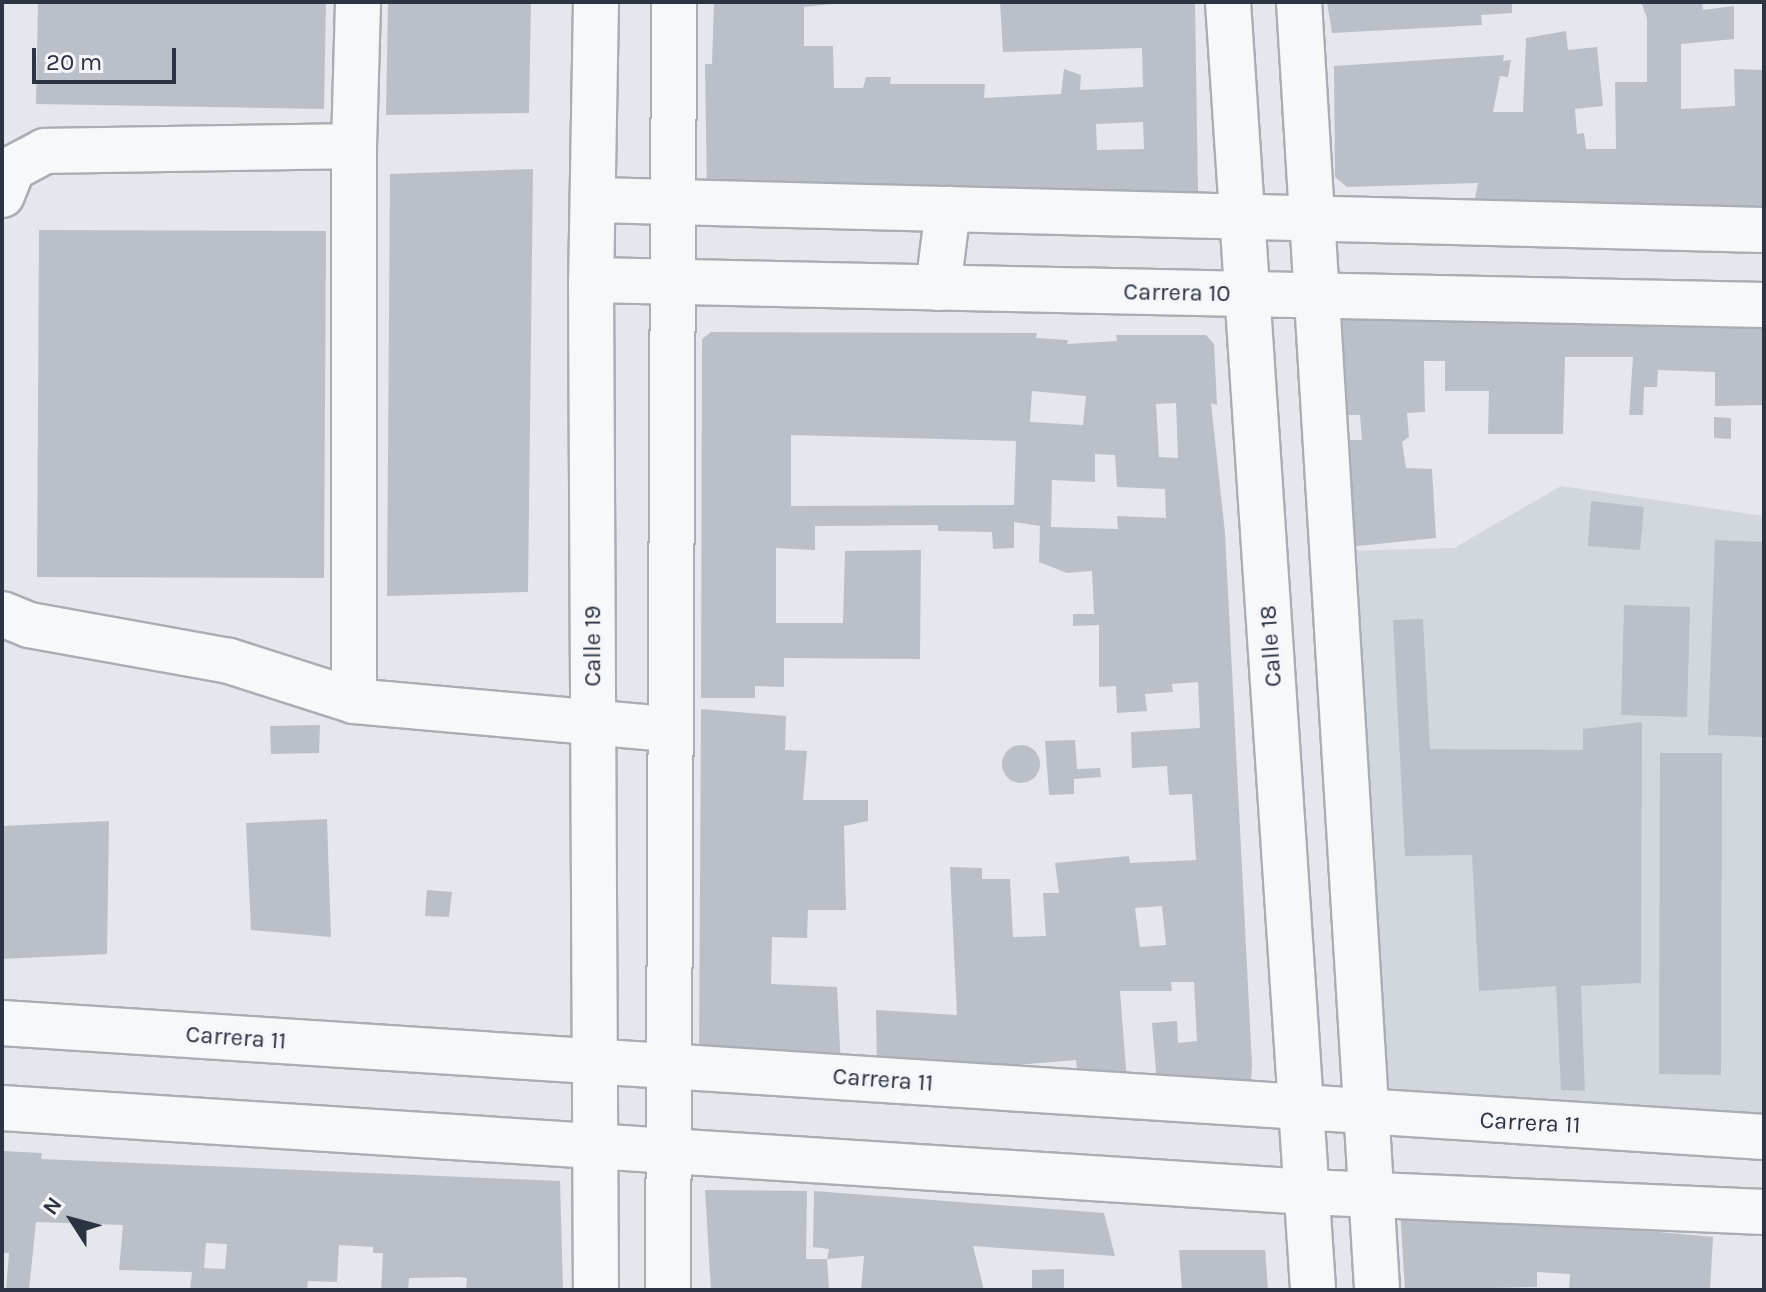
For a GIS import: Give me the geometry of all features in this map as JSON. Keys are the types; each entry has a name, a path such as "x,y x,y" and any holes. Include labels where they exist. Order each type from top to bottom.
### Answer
{"street":[{"path":"354,701 354,146 358,2"},
{"name":"Calle 19","path":"596,2 595,200 591,280 596,1290"},
{"path":"668,1290 670,281 674,2"},
{"name":"Calle 18","path":"1228,2 1313,1290"},
{"path":"1299,2 1377,1290"},
{"path":"2,195 13,168 45,151 354,146"},
{"path":"595,200 1764,230"},
{"path":"938,288 948,209"},
{"name":"Carrera 10","path":"591,280 1764,305"},
{"path":"2,614 29,625 229,661 354,701 669,729"},
{"name":"Carrera 11","path":"2,1023 1366,1114 1764,1137"},
{"path":"2,1108 595,1150 1307,1192 1764,1212"}],"shaded area":[{"path":"1561,486 1764,516 1764,1117 1384,1096 1342,551 1454,548"}],"building":[{"path":"38,2 326,2 324,109 36,104"},
{"path":"388,2 531,2 529,113 386,115"},
{"path":"714,2 853,2 804,7 804,46 833,46 834,88 863,88 866,77 891,77 890,84 985,84 984,98 1061,94 1064,69 1081,75 1080,90 1143,87 1142,48 1003,52 1000,2 1195,2 1198,193 978,207 979,187 707,196 705,64 712,64","holes":["1143,122 1144,149 1097,150 1096,124"]},
{"path":"1327,2 1512,2 1512,13 1481,15 1482,25 1332,33"},
{"path":"1641,2 1702,2 1703,10 1734,6 1734,39 1681,44 1681,109 1735,106 1734,69 1764,70 1764,207 1474,203 1478,183 1347,187 1335,177 1334,66 1504,55 1503,61 1511,60 1508,77 1500,76 1493,112 1523,112 1526,38 1566,31 1568,50 1597,47 1603,106 1575,109 1577,134 1584,133 1586,149 1616,149 1615,82 1647,82 1647,18"},
{"path":"533,169 528,592 387,596 390,174"},
{"path":"39,230 326,231 324,578 37,577"},
{"path":"1764,314 1764,405 1715,406 1715,372 1658,370 1657,387 1644,387 1643,415 1629,415 1633,357 1565,357 1563,434 1488,434 1489,391 1445,391 1445,361 1424,361 1425,412 1407,413 1409,437 1402,442 1406,468 1432,469 1436,538 1338,548 1331,440 1362,440 1360,415 1331,415 1324,318"},
{"path":"711,332 1037,333 1036,338 1068,340 1067,344 1117,341 1116,335 1206,335 1214,344 1217,405 1211,403 1225,533 1252,1065 1251,1080 1240,1090 1157,1084 1152,1023 1177,1021 1178,1043 1197,1041 1194,982 1171,982 1172,991 1120,991 1127,1082 1078,1080 1076,1060 1015,1065 1016,1077 877,1068 876,1010 957,1015 950,867 982,868 982,879 1010,879 1013,937 1046,936 1043,893 1059,893 1055,863 1129,856 1130,863 1196,860 1192,794 1169,795 1167,766 1132,768 1131,732 1200,728 1198,682 1172,684 1173,692 1145,694 1147,711 1117,713 1116,686 1099,687 1099,625 1073,626 1073,614 1094,614 1092,571 1067,573 1039,562 1040,526 1014,522 1014,548 993,549 992,532 938,531 938,525 815,526 815,550 776,548 776,623 843,623 845,551 921,550 920,659 784,658 784,687 755,686 755,698 701,698 702,339","holes":["1032,391 1086,396 1083,425 1030,422","1176,403 1178,458 1159,457 1156,404","791,435 1016,441 1014,505 791,506","1095,454 1115,455 1117,487 1165,489 1166,518 1117,516 1118,529 1051,527 1052,480 1095,482","1162,906 1166,945 1140,947 1135,908"]},
{"path":"1714,417 1731,418 1731,439 1714,438"},
{"path":"1591,501 1644,507 1640,550 1588,546"},
{"path":"1715,540 1764,542 1764,737 1708,735"},
{"path":"1624,605 1690,607 1687,717 1621,715"},
{"path":"1423,619 1430,749 1583,750 1583,729 1642,722 1641,983 1581,986 1585,1091 1561,1090 1556,986 1479,991 1472,855 1405,856 1393,620"},
{"path":"701,709 786,716 785,750 807,751 803,800 868,800 868,821 844,826 846,910 808,910 807,938 772,937 771,984 837,987 841,1067 699,1058"},
{"path":"320,725 319,753 271,754 270,726"},
{"path":"1075,740 1077,769 1100,768 1101,777 1074,779 1074,794 1049,795 1045,741"},
{"path":"1021,745 1034,751 1040,764 1034,777 1021,783 1008,777 1002,764 1008,751"},
{"path":"1660,753 1722,753 1721,1075 1659,1074"},
{"path":"327,819 331,937 251,930 246,823"},
{"path":"109,821 107,954 2,959 2,826"},
{"path":"427,890 452,892 449,917 425,916"},
{"path":"2,1151 42,1153 41,1159 560,1181 563,1290 466,1290 467,1278 459,1277 409,1278 408,1290 381,1290 383,1253 373,1253 373,1247 339,1245 337,1282 308,1281 307,1290 190,1290 192,1272 119,1270 123,1225 36,1222 29,1290 6,1290 9,1253 2,1253","holes":["206,1243 227,1244 225,1269 204,1268"]},
{"path":"705,1190 807,1191 806,1259 827,1259 829,1290 711,1290"},
{"path":"814,1191 1104,1213 1115,1256 973,1246 984,1290 861,1290 864,1256 827,1259 829,1249 813,1247"},
{"path":"1400,1208 1713,1237 1710,1290 1569,1289 1570,1274 1537,1272 1537,1287 1405,1290"},
{"path":"1179,1250 1265,1250 1268,1290 1182,1290"},
{"path":"1064,1269 1064,1290 1032,1290 1032,1270"}]}
